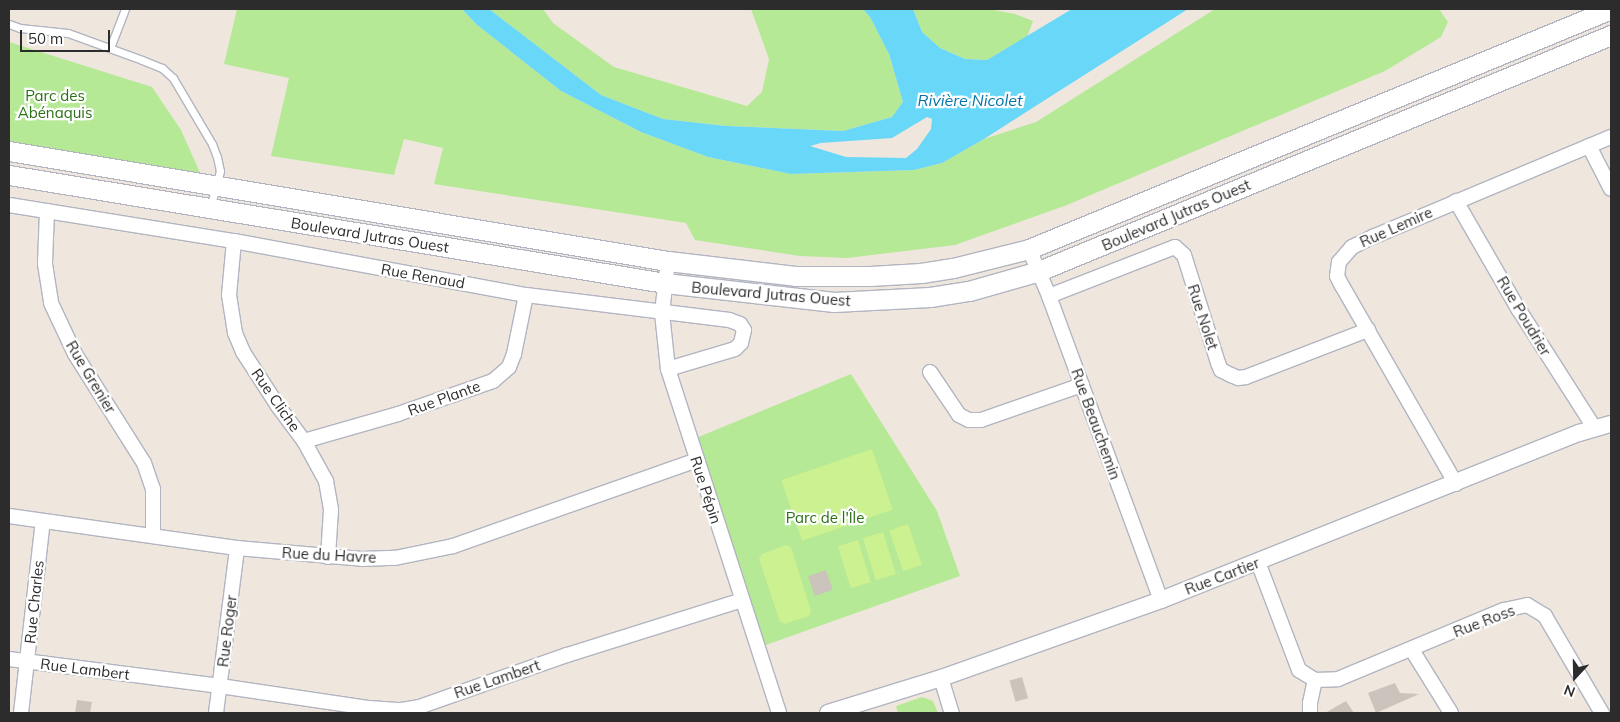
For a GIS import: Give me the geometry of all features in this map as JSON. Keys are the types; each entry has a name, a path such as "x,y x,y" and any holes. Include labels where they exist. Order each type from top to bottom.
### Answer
{"main road":[{"name":"Boulevard Jutras Ouest","path":"9,151 668,261 795,276 870,276 920,273 953,268 1029,249 1611,9"},
{"name":"Boulevard Jutras Ouest","path":"9,175 665,283 786,298 869,302 930,297 970,290 1039,271 1611,35"}],"street":[{"name":"Rue Lemire","path":"1456,484 1383,360 1337,276 1336,268 1344,254 1352,247 1375,236 1611,137"},
{"path":"1589,146 1611,189"},
{"name":"Rue Poudrier","path":"1456,201 1519,310 1594,429"},
{"name":"Rue Renaud","path":"9,205 234,241 526,295 730,320 740,324 744,330 741,343 735,349 668,370"},
{"name":"Rue Grenier","path":"47,211 46,264 51,303 75,354 144,463 154,489 153,536"},
{"name":"Rue Cliche","path":"234,241 229,295 234,333 243,352 278,406 304,441 326,481 330,496 328,557"},
{"name":"Rue Nolet","path":"1049,296 1175,247 1184,255 1221,370 1231,375 1238,378 1246,377 1368,330"},
{"name":"Rue Beauchemin","path":"1029,249 1049,296 1161,600"},
{"name":"Rue Pépin","path":"668,261 662,313 668,370 779,713"},
{"name":"Rue Plante","path":"304,441 398,414 493,381 509,367 514,354 526,295"},
{"path":"930,372 959,415 969,420 981,420 1082,385"},
{"name":"Rue Cartier","path":"828,713 941,678 1161,600 1594,429 1611,424"},
{"name":"Rue du Havre","path":"9,516 237,548 328,557 395,558 453,546 697,460"},
{"name":"Rue Charles","path":"21,713 43,521"},
{"name":"Rue Roger","path":"216,713 237,548"},
{"path":"1258,562 1299,670 1315,680 1310,713"},
{"name":"Rue Lambert","path":"9,659 220,686 369,708 401,710 419,707 566,655 742,600"},
{"name":"Rue Ross","path":"1315,680 1338,679 1412,650 1504,610 1527,605 1545,616 1602,713"},
{"path":"1412,650 1450,713"},
{"path":"941,678 952,713"}],"lane":[{"path":"110,48 125,9"},
{"path":"9,24 20,28 68,33 162,68 173,78 218,157 220,171 210,208"}],"green space":[{"path":"237,9 462,9 476,24 561,91 641,132 708,157 791,174 914,170 942,163 984,139 1036,122 1215,9 1439,9 1448,22 1441,37 1385,71 1067,205 955,245 847,258 800,256 695,240 686,223 434,184 443,148 404,139 394,175 271,156 289,78 224,64"},
{"path":"489,9 543,9 553,23 614,67 747,106 762,92 769,59 751,9 863,9 870,17 889,54 903,102 892,117 843,131 726,126 663,119 601,95"},
{"path":"913,9 988,9 1015,14 1033,21 1027,37 987,60 965,59 940,48 922,32"},
{"name":"Parc des Abénaquis","path":"9,42 152,87 181,130 201,175 9,142"},
{"name":"Parc de l'Île","path":"851,374 937,511 960,576 763,646 696,438"},
{"path":"872,449 893,510 802,541 781,480"},
{"path":"908,524 922,565 903,571 889,531"},
{"path":"883,532 896,574 876,580 863,538"},
{"path":"858,540 871,582 851,588 838,546"},
{"path":"786,545 791,547 811,611 809,616 785,624 780,622 759,559 762,554"},
{"path":"922,697 933,701 938,713 898,713 896,706"}],"water":[{"name":"Rivière Nicolet","path":"462,9 489,9 601,95 663,119 726,126 843,131 892,117 903,102 889,54 870,17 863,9 913,9 922,32 940,48 965,59 987,60 1072,9 1188,9 984,139 942,163 914,170 791,174 708,157 641,132 561,91 476,24","holes":["927,117 932,119 931,129 917,149 906,158 846,157 810,146 821,143 892,138"]}],"building":[{"path":"826,570 833,590 815,596 808,576"},
{"path":"1022,677 1028,698 1016,702 1010,681"},
{"path":"1395,683 1400,693 1419,694 1376,713 1368,693"},
{"path":"77,700 92,702 90,713 75,713"},
{"path":"1346,701 1354,713 1325,713"}]}
